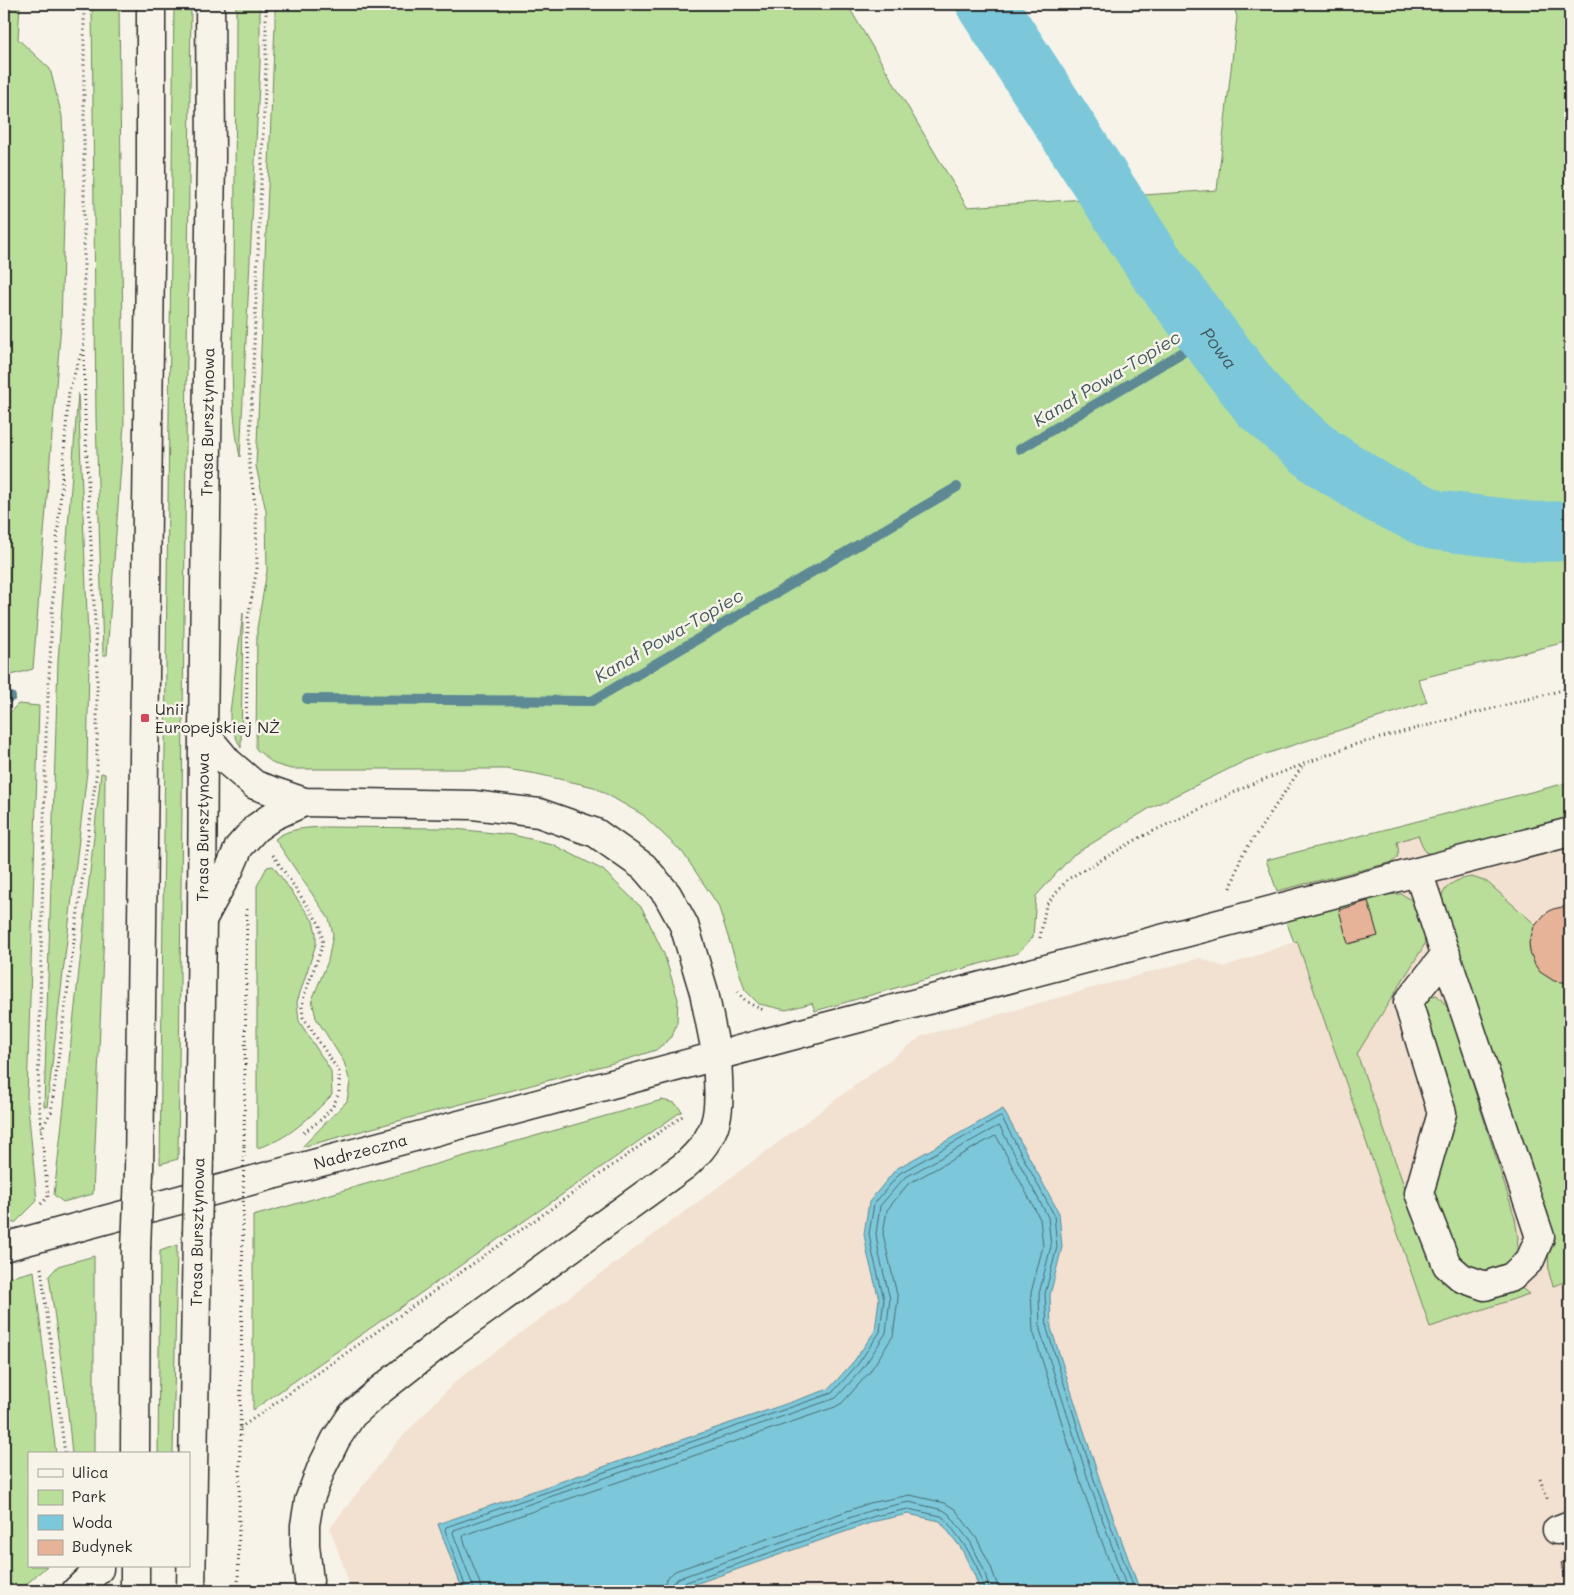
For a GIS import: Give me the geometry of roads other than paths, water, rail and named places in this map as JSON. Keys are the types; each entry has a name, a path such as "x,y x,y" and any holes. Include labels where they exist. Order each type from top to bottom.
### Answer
{"main road":[{"path":"135,1452 136,1249 139,1173 151,178 151,4"},
{"name":"Trasa Bursztynowa","path":"191,1591 202,919 211,157 210,4"},
{"path":"203,732 228,762 255,785 304,802 473,805 539,813 596,832 644,867 667,894 684,925 704,992 717,1057 718,1096 716,1121 708,1141 697,1155 445,1339 352,1415 336,1439 321,1469 309,1501 305,1525 309,1581"},
{"path":"202,919 230,868 239,847 256,828 273,816 304,802"},
{"name":"Nadrzeczna","path":"4,1247 1570,832"},
{"path":"1418,872 1446,954 1540,1237 1530,1260 1512,1277 1485,1286 1462,1278 1447,1265 1419,1193 1442,1113 1408,1002 1446,954"},
{"path":"76,1591 99,1568"},
{"path":"134,1591 135,1568"}],"water":[{"path":"1003,1109 1059,1213 1062,1247 1050,1295 1051,1328 1100,1481 1140,1591 980,1591 961,1548 940,1521 908,1514 876,1521 675,1591 463,1591 438,1524 829,1389 854,1361 875,1331 879,1299 864,1234 869,1202 896,1169"}],"waterway":[{"name":"Powa","path":"986,4 1157,268 1261,404 1322,457 1378,493 1434,520 1534,532 1570,531"},
{"name":"Kanał Powa-Topiec","path":"1020,449 1210,336"},
{"name":"Kanał Powa-Topiec","path":"307,699 592,701 957,487"},
{"name":"Kanał Powa-Topiec","path":"4,700 11,697"}],"place":[{"name":"Unii Europejskiej NŻ","path":"145,718"}]}
